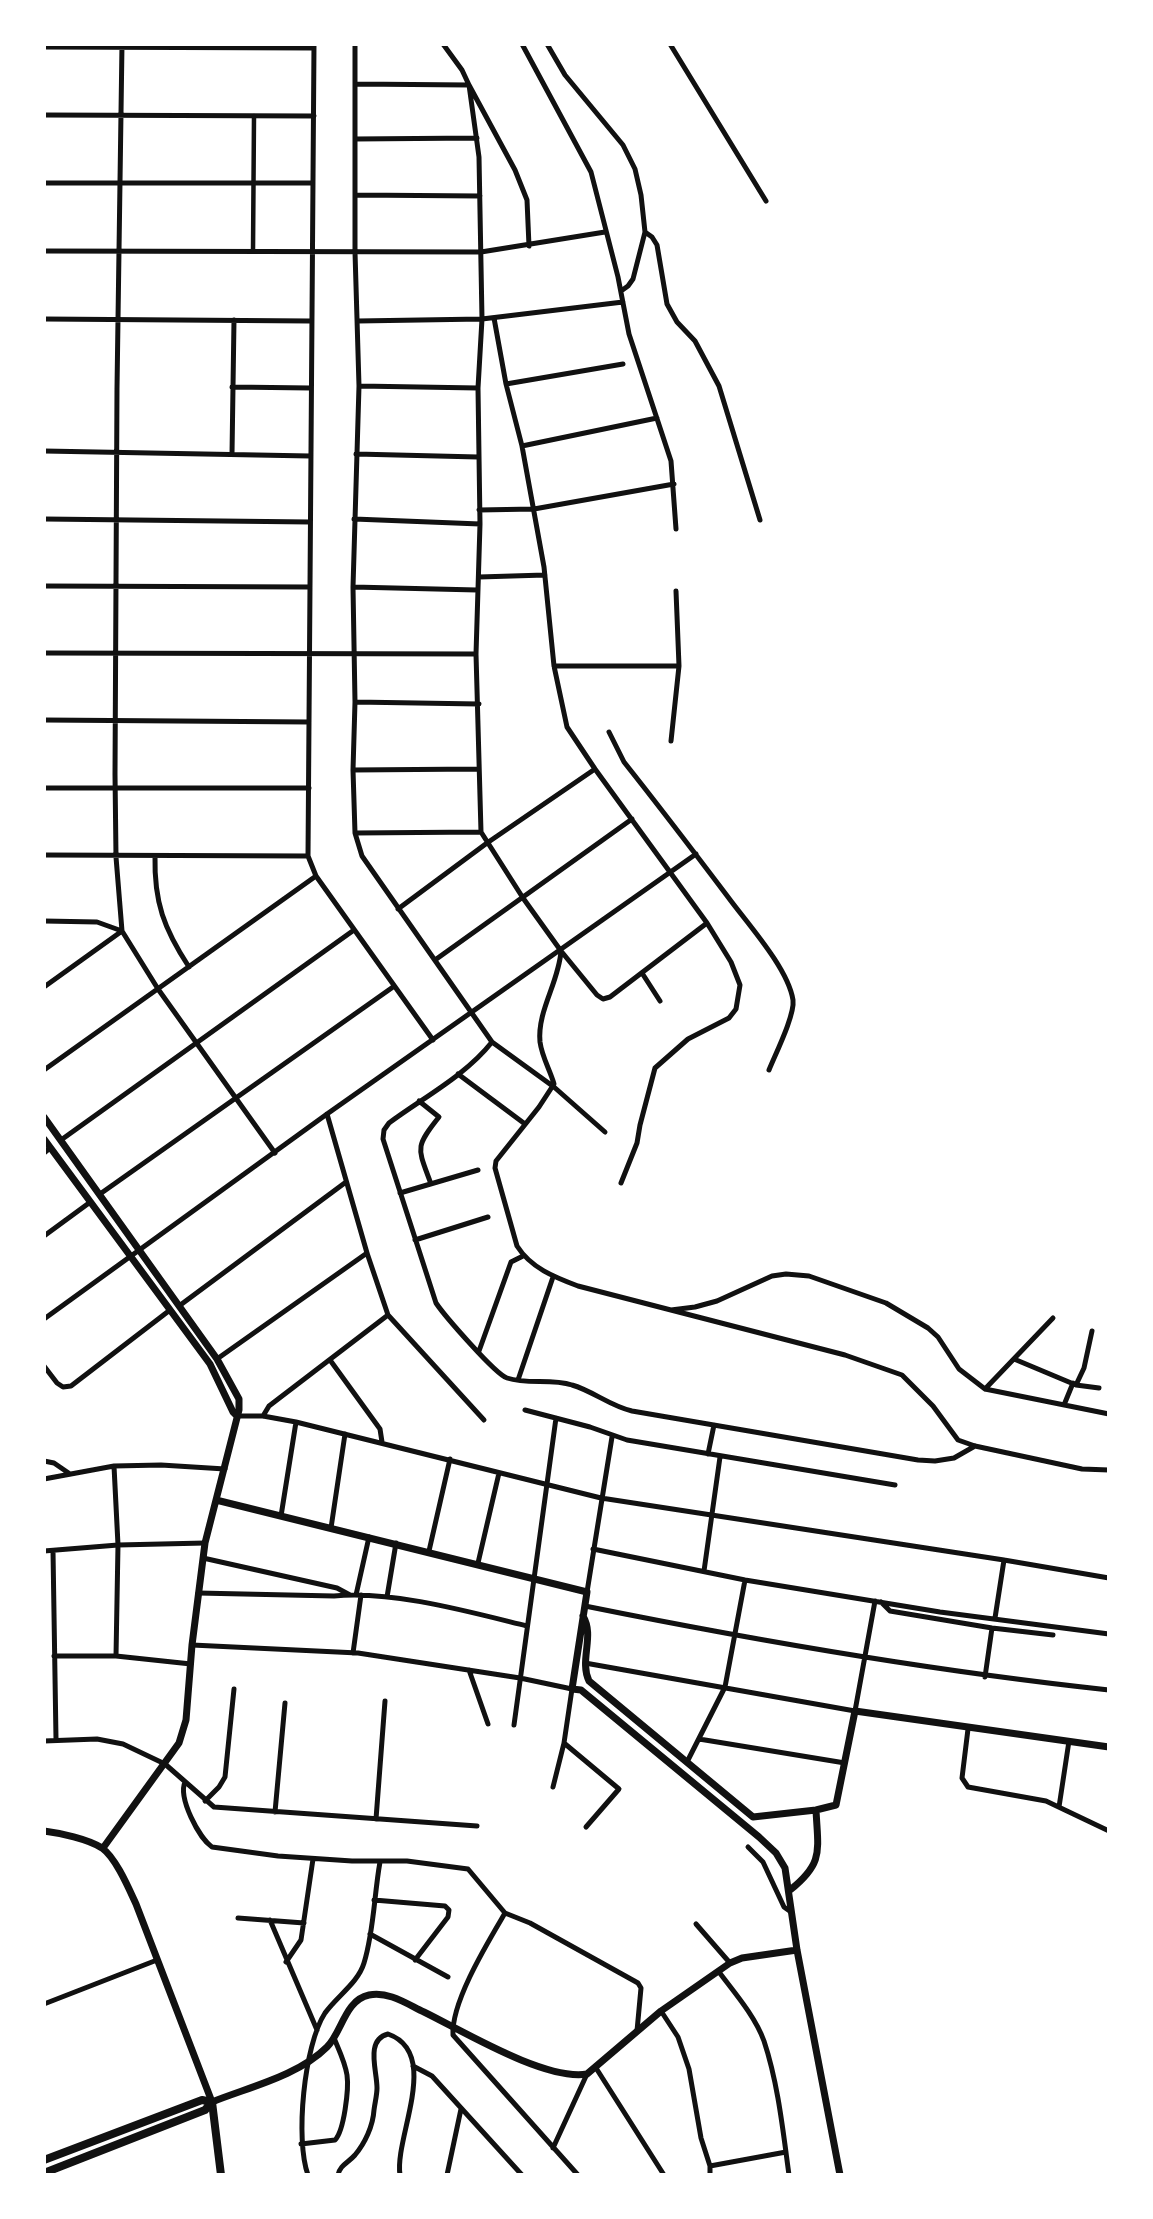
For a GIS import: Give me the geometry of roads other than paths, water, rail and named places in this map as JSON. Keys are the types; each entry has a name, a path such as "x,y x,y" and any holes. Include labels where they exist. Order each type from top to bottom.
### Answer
{"main road":[{"path":"44,2160 202,2100 212,2102"},
{"path":"44,2173 205,2110 212,2102"},
{"path":"212,2102 221,2175"}],"street":[{"path":"355,44 355,252 359,386 353,587 355,832 362,856 492,1042 554,1087 605,1132"},
{"path":"443,44 462,70 515,170 527,200 529,246"},
{"path":"522,44 589,167 600,201 629,334 671,461 676,528"},
{"path":"547,44 565,75 626,149 639,185 645,232 633,279 621,291"},
{"path":"670,44 766,201"},
{"path":"122,45 115,721 116,857 122,931 158,989 275,1153"},
{"path":"44,47 314,46 308,856 316,876 433,1040"},
{"path":"355,84 469,85"},
{"path":"469,85 477,138 481,252 482,319 478,388 480,524 476,654 481,832 561,951 603,999 610,997 707,923"},
{"path":"44,115 314,116"},
{"path":"253,251 254,116"},
{"path":"355,139 477,138"},
{"path":"44,183 312,183"},
{"path":"355,195 480,196"},
{"path":"44,251 481,252 605,232"},
{"path":"645,232 657,245 667,304 677,322 695,341 719,386 760,520"},
{"path":"358,321 482,319 623,302"},
{"path":"44,318 310,321"},
{"path":"494,318 534,509 545,575 554,666 567,727 707,923 737,973 740,985 736,1009 729,1018 688,1039 655,1068 637,1143 621,1183"},
{"path":"232,454 234,320"},
{"path":"506,384 623,364"},
{"path":"359,386 478,388"},
{"path":"232,387 310,388"},
{"path":"522,446 657,418"},
{"path":"44,451 310,456"},
{"path":"356,454 478,457"},
{"path":"480,510 534,509 674,484"},
{"path":"44,519 310,522"},
{"path":"354,519 480,524"},
{"path":"479,577 545,575"},
{"path":"44,586 310,587"},
{"path":"353,587 477,590"},
{"path":"671,741 679,666 676,591"},
{"path":"44,653 476,654"},
{"path":"554,666 679,666"},
{"path":"355,702 479,704"},
{"path":"44,720 309,722"},
{"path":"609,732 624,762 758,936 782,973 791,993 793,1006 769,1070"},
{"path":"353,769 479,769"},
{"path":"398,909 487,843 595,769"},
{"path":"44,788 309,788"},
{"path":"435,960 632,819"},
{"path":"355,832 481,832"},
{"path":"44,855 308,856"},
{"path":"44,1319 327,1114 696,855"},
{"path":"155,856 157,898 164,925 188,967"},
{"path":"44,1070 316,876"},
{"path":"44,921 97,922 122,931"},
{"path":"61,1140 354,930"},
{"path":"44,987 122,931"},
{"path":"561,951 541,1024 540,1042 554,1087 499,1154 495,1168 517,1246 523,1256 553,1277 578,1286 845,1355 902,1376 933,1406 957,1440 1082,1469 1109,1470"},
{"path":"642,973 660,1001"},
{"path":"100,1194 393,986"},
{"path":"492,1042 480,1057 389,1123 384,1130 383,1139 436,1303 446,1318 501,1376 574,1385 616,1407 918,1460 954,1458 975,1446"},
{"path":"458,1074 525,1124"},
{"path":"419,1101 439,1116 424,1135 419,1150 431,1184"},
{"path":"327,1114 388,1315 484,1420"},
{"path":"44,1117 217,1359 239,1399 225,1469 202,1558 186,1720 179,1743 103,1849"},
{"path":"44,1139 47,1151 210,1364 237,1416 263,1416 296,1422 601,1498 1109,1578"},
{"path":"400,1193 478,1170"},
{"path":"179,1306 346,1182"},
{"path":"44,1236 89,1203"},
{"path":"415,1240 488,1217"},
{"path":"217,1359 367,1253"},
{"path":"479,1351 511,1262 523,1256"},
{"path":"668,1310 717,1301 772,1276 809,1276 886,1303 928,1328 938,1337 959,1368 985,1390 1109,1414"},
{"path":"518,1380 553,1277"},
{"path":"44,1366 57,1383 63,1387 71,1386 170,1310"},
{"path":"263,1416 269,1406 388,1315"},
{"path":"985,1390 1053,1318"},
{"path":"1064,1405 1084,1367 1092,1331"},
{"path":"1014,1359 1075,1384 1099,1388"},
{"path":"330,1360 380,1429 382,1442"},
{"path":"525,1410 612,1437 895,1485"},
{"path":"514,1725 556,1418"},
{"path":"281,1516 296,1422"},
{"path":"708,1454 714,1425"},
{"path":"331,1528 345,1434"},
{"path":"553,1787 564,1743 612,1437"},
{"path":"705,1571 720,1457"},
{"path":"429,1551 450,1459"},
{"path":"44,1461 54,1463 71,1474"},
{"path":"44,1479 114,1466 161,1465 225,1469"},
{"path":"114,1466 118,1545 116,1656"},
{"path":"478,1563 499,1473"},
{"path":"216,1500 587,1591"},
{"path":"353,1653 356,1595 369,1537"},
{"path":"44,1551 118,1545 205,1543"},
{"path":"387,1597 396,1544"},
{"path":"593,1549 745,1580 1109,1633"},
{"path":"53,1551 56,1739"},
{"path":"202,1558 337,1588 356,1595"},
{"path":"995,1618 1003,1560"},
{"path":"687,1762 725,1687 745,1580"},
{"path":"198,1592 387,1597 470,1612 527,1626"},
{"path":"878,1601 890,1611 1053,1635"},
{"path":"583,1616 587,1622 584,1663 589,1681 753,1817 836,1805 864,1658 878,1601"},
{"path":"585,1606 864,1658 985,1677 1109,1690"},
{"path":"985,1677 992,1628"},
{"path":"192,1645 353,1653 520,1678 580,1690 759,1837 776,1853 785,1868 797,1950 841,2175"},
{"path":"54,1656 116,1656 191,1664"},
{"path":"584,1663 855,1711 1109,1747"},
{"path":"469,1670 488,1724"},
{"path":"205,1801 225,1777 234,1689"},
{"path":"376,1819 385,1701"},
{"path":"275,1812 285,1703"},
{"path":"968,1729 962,1778 968,1787 1029,1796 1109,1831"},
{"path":"44,1741 97,1739 123,1744 165,1764 214,1807 477,1826"},
{"path":"699,1739 845,1763"},
{"path":"1059,1807 1069,1741"},
{"path":"564,1743 618,1789 586,1827"},
{"path":"185,1782 183,1797 200,1834 212,1847 313,1859 407,1861 463,1867 474,1874 505,1913 530,1923 638,1983 641,1988 637,2031"},
{"path":"789,1890 808,1874 815,1864 818,1851 816,1810"},
{"path":"44,1831 60,1833 103,1849 121,1874 136,1904 212,2102 291,2071 327,2048 347,2012 366,1995 382,1994 397,1998 505,2052 551,2071 576,2076 587,2074 661,2011 730,1963 742,1958 797,1950"},
{"path":"748,1847 764,1862 784,1907 792,1913"},
{"path":"286,1962 301,1940 313,1859"},
{"path":"307,2175 301,2144 308,2061 325,2014 360,1972 370,1934 380,1862"},
{"path":"374,1900 445,1906 449,1910 448,1917 415,1960"},
{"path":"505,1913 467,1984 452,2026 453,2035 578,2175"},
{"path":"238,1918 304,1923"},
{"path":"270,1920 317,2030"},
{"path":"696,1924 730,1963"},
{"path":"370,1934 448,1977"},
{"path":"44,2004 157,1960"},
{"path":"719,1972 747,2010 763,2039 789,2175"},
{"path":"661,2011 678,2037 689,2069 710,2175"},
{"path":"340,2175 341,2166 363,2144 373,2118 377,2086 374,2055 378,2038 388,2034 395,2036 409,2054 413,2066 413,2098 398,2165 400,2175"},
{"path":"301,2144 335,2140 341,2133 347,2079 334,2038"},
{"path":"413,2066 432,2077 522,2175"},
{"path":"596,2068 664,2175"},
{"path":"554,2148 587,2074"},
{"path":"447,2175 461,2109"},
{"path":"710,2166 786,2152"}]}
